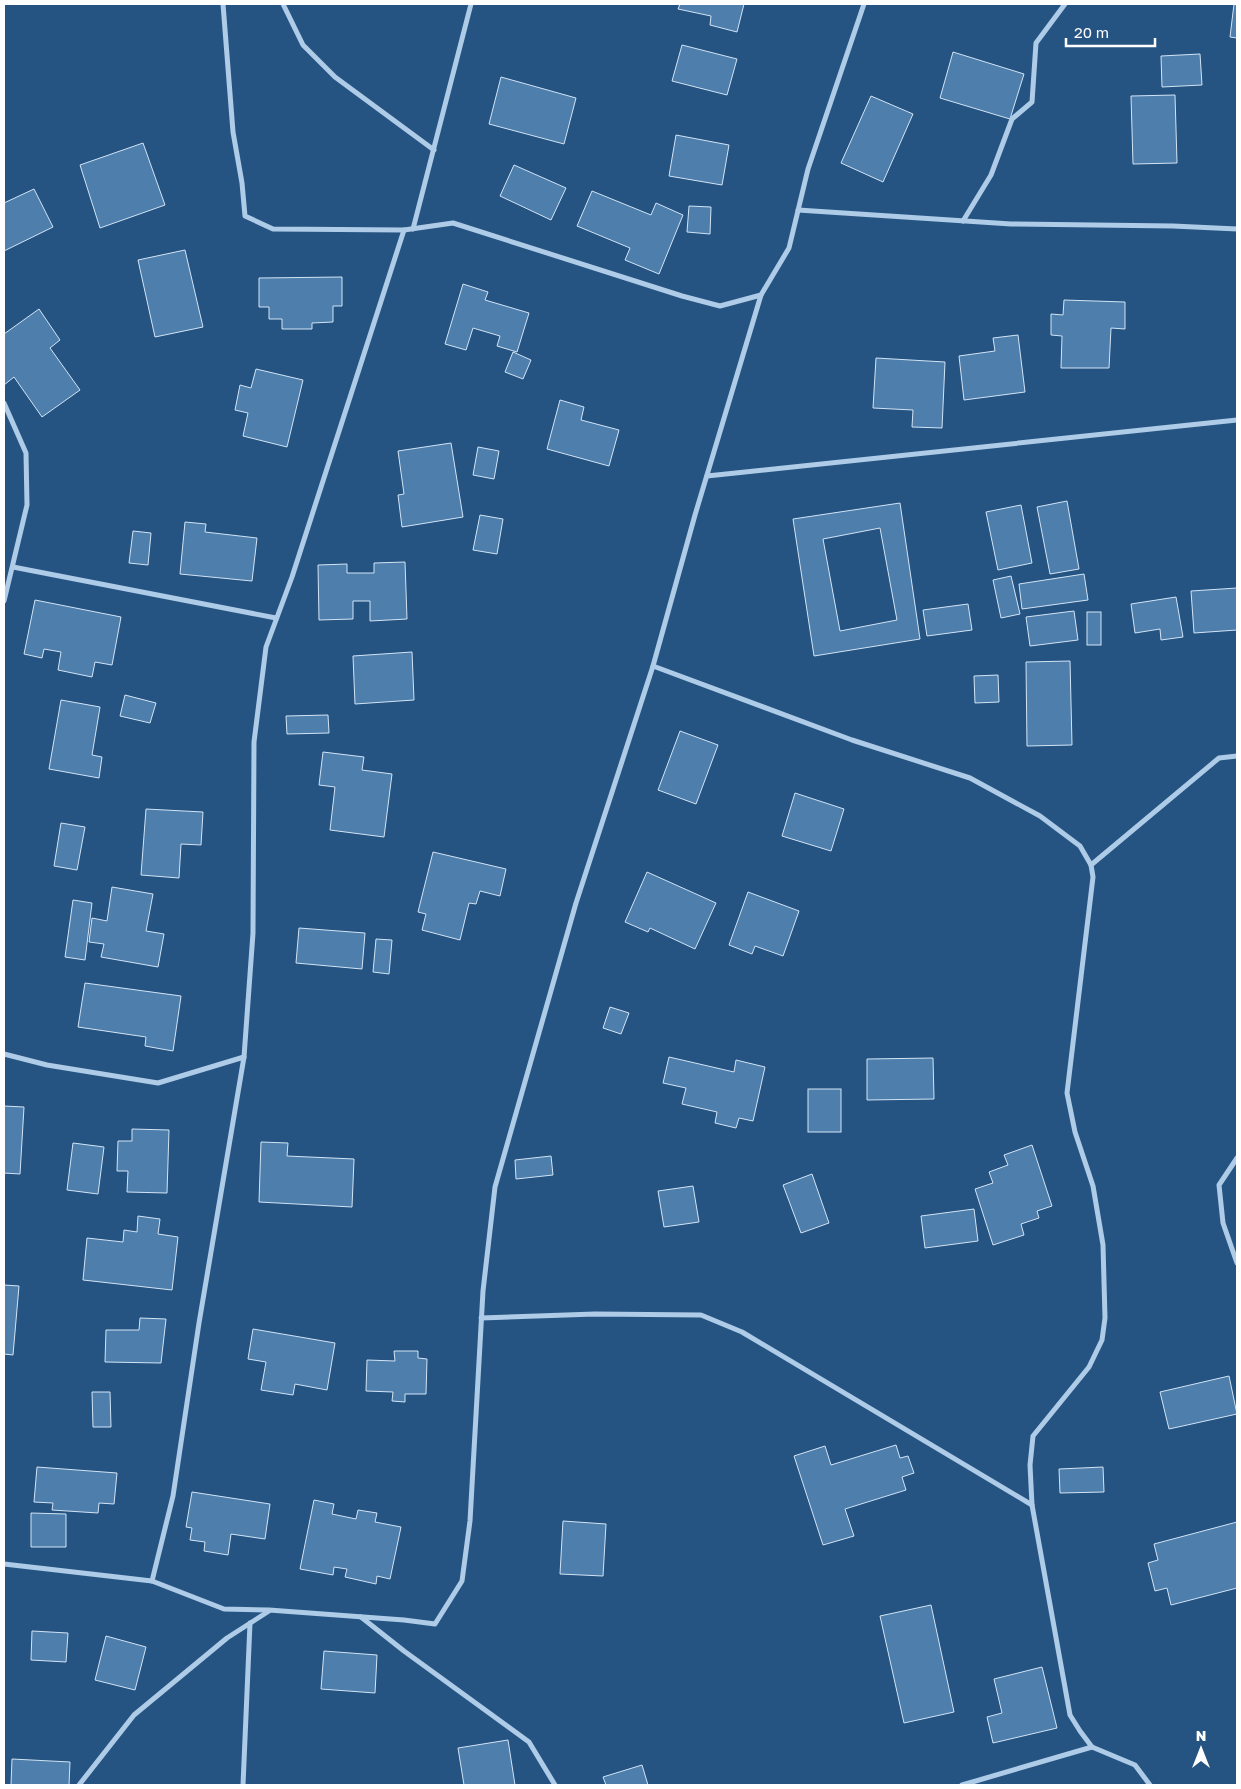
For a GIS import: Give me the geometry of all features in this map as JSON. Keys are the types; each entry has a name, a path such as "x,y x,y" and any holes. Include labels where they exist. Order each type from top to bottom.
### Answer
{"street":[{"path":"223,4 233,132 242,183 245,216 274,229 404,230 453,223 682,296 720,306 761,295"},
{"path":"283,4 303,46 335,78 434,150"},
{"path":"413,229 472,4"},
{"path":"4,1564 152,1581 224,1609 269,1610 435,1624 462,1581 470,1521 483,1291 495,1187 576,903 652,666 761,295 789,248 808,169 864,4"},
{"path":"962,222 991,175 1012,119 1032,102 1036,42 1065,4"},
{"path":"798,210 962,222 1237,229"},
{"path":"152,1581 173,1496 199,1323 244,1057 253,933 254,742 266,647 292,577 404,230"},
{"path":"4,403 26,453 27,505 4,601"},
{"path":"707,476 1237,420"},
{"path":"13,567 276,618"},
{"path":"652,666 852,740 970,778 1040,816 1080,846 1091,864 1093,877 1067,1093 1075,1132 1093,1186 1103,1245 1105,1318 1102,1340 1089,1366 1033,1436 1030,1465 1032,1505 1070,1715 1092,1747 1135,1765 1150,1785"},
{"path":"1091,864 1219,758 1237,756"},
{"path":"4,1054 47,1065 158,1083 244,1057"},
{"path":"1237,1158 1219,1185 1223,1224 1237,1263"},
{"path":"482,1318 595,1314 701,1315 742,1332 1032,1505"},
{"path":"79,1785 134,1715 227,1638 269,1610"},
{"path":"361,1617 404,1651 529,1742 555,1785"},
{"path":"243,1785 250,1623"},
{"path":"962,1785 1092,1747"}],"building":[{"path":"680,4 744,4 737,32 710,25 711,16 678,9"},
{"path":"1234,4 1237,4 1237,38 1230,37"},
{"path":"682,45 737,59 727,95 672,81"},
{"path":"953,52 1024,74 1010,119 940,98"},
{"path":"1200,54 1202,85 1162,87 1161,56"},
{"path":"501,77 576,98 564,144 489,124"},
{"path":"1175,95 1177,163 1133,164 1131,96"},
{"path":"871,96 913,114 883,182 841,163"},
{"path":"676,135 729,145 722,185 669,176"},
{"path":"143,143 165,205 100,228 80,165"},
{"path":"514,165 566,188 551,220 500,196"},
{"path":"34,189 53,227 4,251 4,203"},
{"path":"592,191 651,215 656,203 683,215 659,274 625,260 630,248 577,226"},
{"path":"689,206 711,207 710,234 687,232"},
{"path":"185,250 203,327 155,337 138,260"},
{"path":"342,277 342,306 333,306 333,322 312,323 312,329 282,329 282,319 269,319 269,307 259,307 259,278"},
{"path":"463,284 488,292 485,300 529,313 517,352 497,346 500,336 473,328 466,350 445,344"},
{"path":"1064,300 1125,302 1125,329 1111,328 1109,368 1061,368 1062,336 1051,335 1051,314 1063,315"},
{"path":"39,309 60,340 50,348 80,390 42,417 14,377 4,385 4,334"},
{"path":"1018,335 1025,392 964,400 959,356 995,351 993,338"},
{"path":"513,352 531,360 523,379 505,372"},
{"path":"876,358 945,362 942,428 912,427 913,410 873,408"},
{"path":"256,369 303,380 287,447 243,436 248,413 235,410 240,385 251,388"},
{"path":"560,400 584,407 581,420 619,430 609,466 547,449"},
{"path":"451,443 463,517 402,527 398,495 404,494 398,451"},
{"path":"478,447 499,451 494,479 473,475"},
{"path":"1067,501 1079,569 1050,574 1037,507"},
{"path":"900,503 920,639 814,656 793,519","holes":["880,528 897,620 840,631 823,539"]},
{"path":"1021,505 1032,563 998,570 986,512"},
{"path":"480,515 503,519 497,554 473,550"},
{"path":"185,522 206,524 205,532 257,538 252,581 180,574"},
{"path":"133,531 151,533 148,565 129,563"},
{"path":"405,562 407,619 370,621 370,601 353,601 353,619 319,620 318,565 347,564 347,573 374,573 374,563"},
{"path":"1084,574 1088,600 1022,609 1019,584"},
{"path":"1011,576 1020,614 1001,618 993,580"},
{"path":"1237,588 1237,630 1194,633 1191,591"},
{"path":"1176,597 1183,637 1161,640 1160,629 1135,633 1131,604"},
{"path":"35,600 121,617 112,665 95,662 92,677 58,670 61,652 44,649 42,658 24,654"},
{"path":"968,604 972,630 927,636 923,610"},
{"path":"1074,611 1078,640 1030,646 1026,617"},
{"path":"1087,612 1101,612 1101,645 1087,645"},
{"path":"412,652 414,700 355,704 353,656"},
{"path":"1070,661 1072,745 1027,746 1026,662"},
{"path":"998,675 999,702 975,703 974,676"},
{"path":"125,695 156,703 150,723 120,716"},
{"path":"61,700 100,707 92,755 102,757 99,778 49,769"},
{"path":"328,715 329,733 287,734 286,716"},
{"path":"680,731 718,745 696,804 658,790"},
{"path":"323,752 364,757 362,770 392,774 384,837 330,830 335,787 319,785"},
{"path":"795,793 844,809 831,851 782,836"},
{"path":"146,809 203,812 201,845 181,844 179,878 141,875"},
{"path":"61,823 85,827 77,870 54,866"},
{"path":"433,852 506,869 500,896 480,891 476,904 469,903 460,940 422,930 426,914 418,912"},
{"path":"647,872 716,903 695,949 650,928 648,932 625,922"},
{"path":"112,887 153,894 146,931 164,934 158,967 101,957 104,944 89,942 92,918 107,921"},
{"path":"748,892 799,911 783,956 755,946 752,954 729,945"},
{"path":"73,900 92,903 85,960 65,957"},
{"path":"299,928 365,933 362,969 296,963"},
{"path":"376,939 392,940 389,974 373,972"},
{"path":"85,983 181,996 173,1051 145,1046 146,1037 78,1027"},
{"path":"610,1007 629,1013 621,1034 603,1028"},
{"path":"669,1057 734,1072 736,1060 765,1067 753,1121 739,1118 736,1128 715,1123 717,1112 682,1104 686,1088 663,1083"},
{"path":"933,1058 934,1099 867,1100 867,1059"},
{"path":"808,1089 841,1089 841,1132 808,1132"},
{"path":"4,1106 24,1107 20,1174 4,1173"},
{"path":"132,1129 169,1130 167,1193 127,1192 128,1171 117,1171 118,1141 132,1141"},
{"path":"261,1142 288,1143 287,1156 354,1159 352,1207 259,1202"},
{"path":"73,1143 104,1147 98,1194 67,1190"},
{"path":"1032,1145 1052,1206 1037,1211 1039,1218 1021,1224 1024,1235 993,1245 975,1189 993,1183 989,1172 1008,1165 1004,1155"},
{"path":"551,1156 553,1175 516,1179 515,1160"},
{"path":"812,1174 829,1223 801,1233 783,1185"},
{"path":"693,1186 699,1222 664,1227 658,1191"},
{"path":"974,1209 978,1241 925,1248 921,1216"},
{"path":"138,1216 160,1219 158,1234 178,1237 172,1290 83,1280 87,1238 123,1242 124,1230 137,1232"},
{"path":"4,1285 19,1286 13,1355 4,1354"},
{"path":"140,1318 166,1319 161,1363 105,1362 106,1330 139,1330"},
{"path":"253,1329 335,1343 327,1390 295,1384 293,1395 261,1390 266,1362 248,1359"},
{"path":"394,1351 418,1351 418,1358 427,1359 426,1394 405,1394 405,1402 392,1401 393,1392 366,1391 367,1360 395,1361"},
{"path":"1229,1376 1237,1414 1169,1429 1160,1392"},
{"path":"92,1392 110,1392 111,1427 93,1427"},
{"path":"896,1445 900,1458 908,1456 914,1473 902,1477 906,1490 845,1509 854,1536 823,1545 794,1456 825,1446 831,1465"},
{"path":"37,1467 117,1473 114,1504 99,1503 98,1513 52,1510 53,1503 34,1502"},
{"path":"1103,1467 1104,1492 1060,1493 1059,1469"},
{"path":"192,1492 270,1504 265,1539 231,1534 228,1555 204,1551 205,1542 190,1540 192,1528 186,1527"},
{"path":"314,1500 334,1504 332,1514 356,1519 358,1510 377,1513 375,1522 401,1527 390,1579 377,1576 376,1584 345,1577 347,1569 334,1567 333,1575 300,1569"},
{"path":"31,1513 66,1514 66,1547 31,1547"},
{"path":"563,1521 606,1524 603,1576 560,1574"},
{"path":"1237,1522 1237,1588 1171,1605 1167,1588 1155,1591 1148,1563 1158,1560 1154,1544"},
{"path":"931,1605 954,1712 904,1723 880,1616"},
{"path":"32,1631 68,1633 66,1662 31,1660"},
{"path":"106,1636 146,1647 135,1690 95,1680"},
{"path":"324,1651 377,1655 375,1693 321,1689"},
{"path":"1042,1667 1057,1728 993,1743 987,1717 1002,1713 994,1679"},
{"path":"508,1740 515,1785 464,1785 458,1748"},
{"path":"12,1759 70,1762 69,1785 11,1785"},
{"path":"642,1765 648,1785 606,1785 603,1777"}]}
